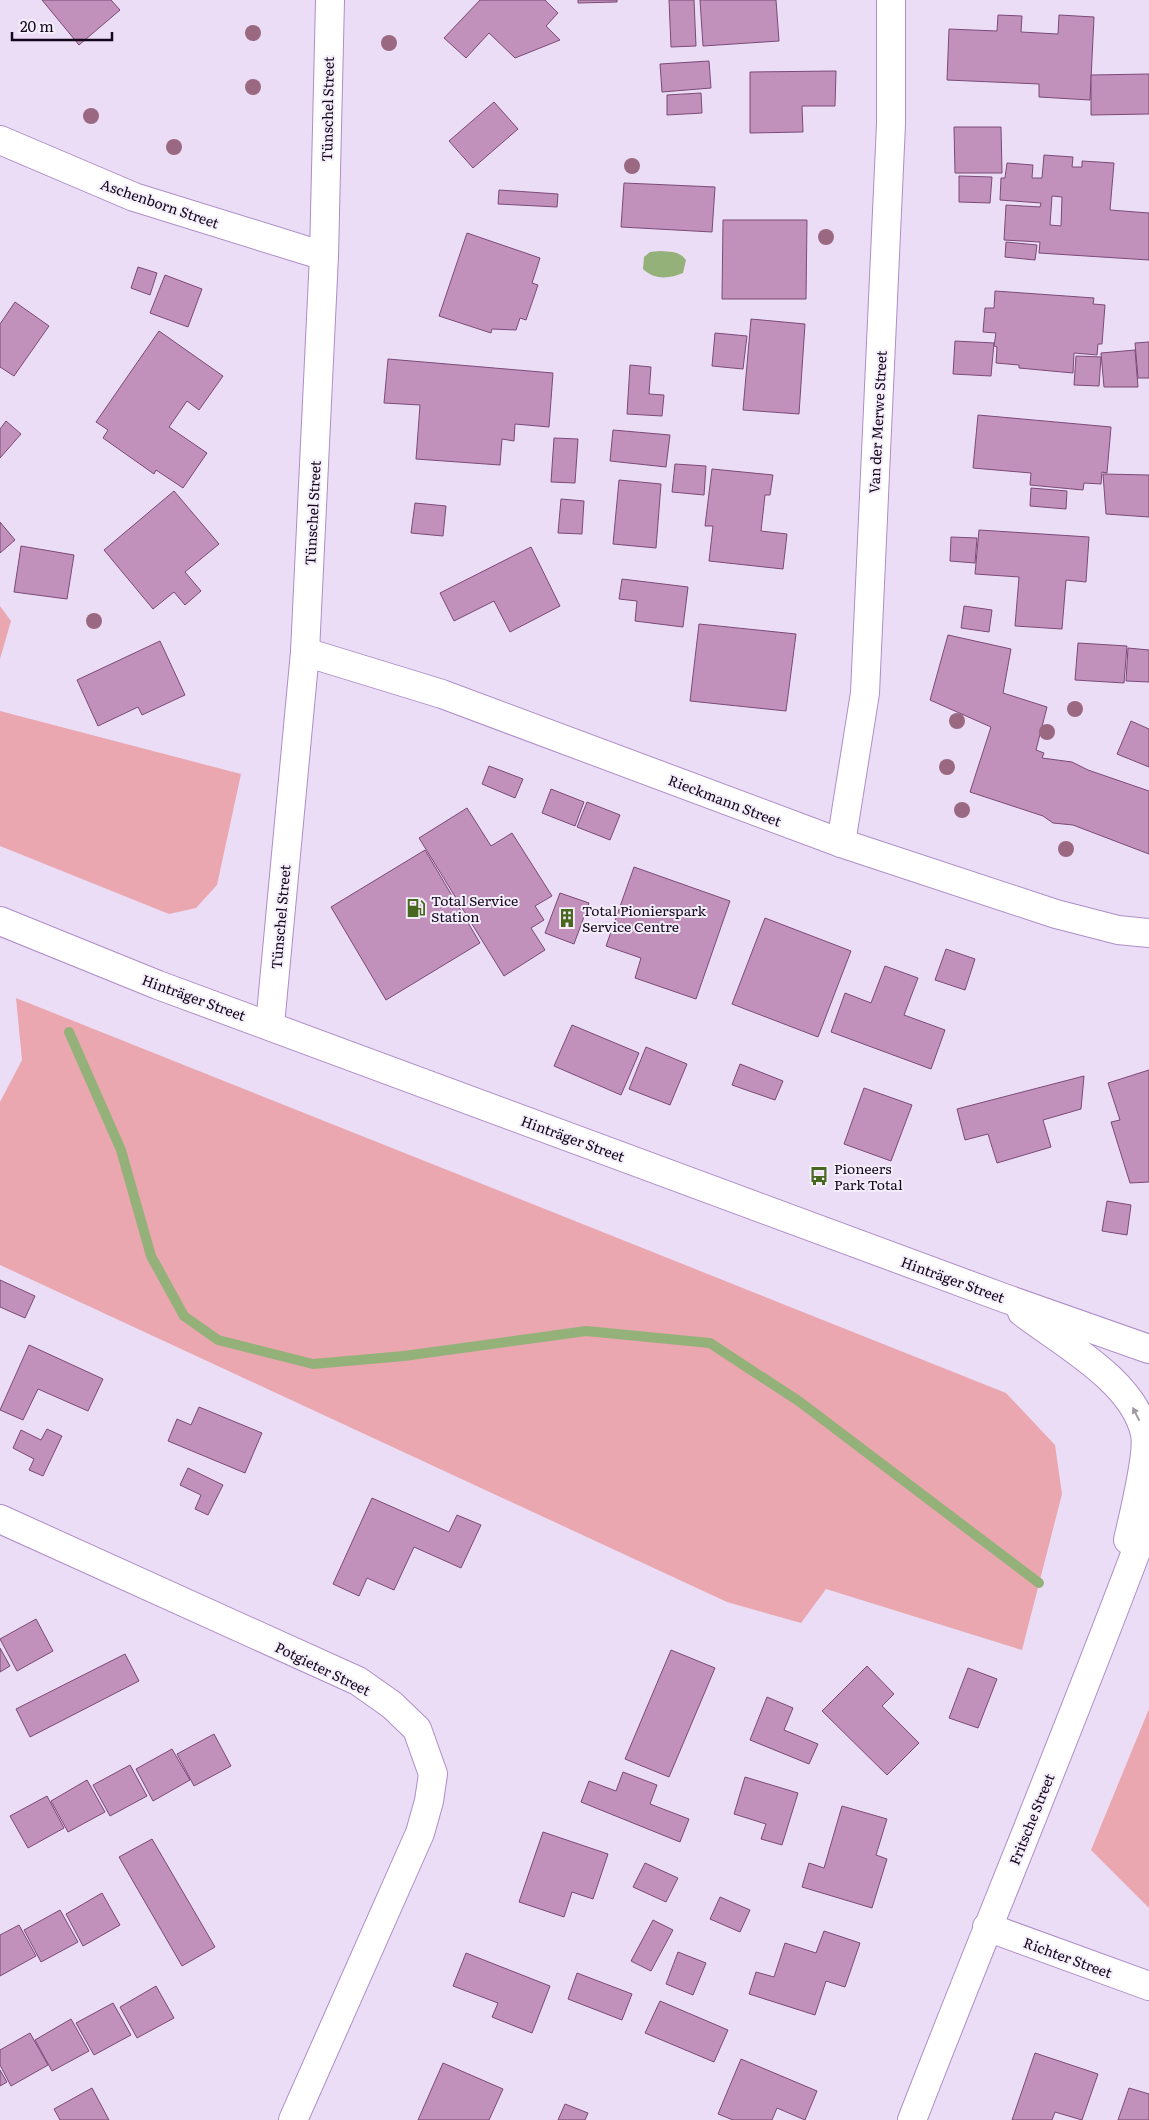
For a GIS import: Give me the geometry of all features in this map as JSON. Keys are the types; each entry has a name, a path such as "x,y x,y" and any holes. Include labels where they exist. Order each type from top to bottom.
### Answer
{"street":[{"name":"Tünschel Street","path":"270,1025 305,652 324,256 330,0"},
{"name":"Van der Merwe Street","path":"841,843 865,693 891,124 891,0"},
{"name":"Aschenborn Street","path":"0,140 134,197 324,256"},
{"name":"Rieckmann Street","path":"305,652 442,694 841,843 1056,914 1118,930 1149,933"},
{"name":"Hinträger Street","path":"0,921 158,985 1004,1298 1149,1349"},
{"path":"1004,1298 1053,1336 1090,1361 1121,1388 1137,1414 1145,1435 1136,1503 1107,1631"},
{"name":"Fritsche Street","path":"912,2120 987,1927 1107,1631 1149,1517"},
{"name":"Potgieter Street","path":"0,1519 358,1681 392,1705 417,1729 433,1774 429,1802 420,1833 294,2120"},
{"path":"1107,1631 1149,1551"},
{"name":"Richter Street","path":"987,1927 1149,1986"}],"shaded area":[{"path":"650,252 675,252 681,255 686,260 683,273 657,277 647,273 643,269 644,257"},
{"path":"0,606 11,621 0,659"},
{"path":"0,711 241,774 217,885 196,908 169,914 0,846"},
{"path":"16,998 1006,1393 1055,1445 1062,1494 1022,1650 826,1589 801,1623 727,1602 0,1265 0,1102 22,1060"},
{"path":"1149,1709 1149,1908 1091,1850"}],"building":[{"path":"42,0 111,0 120,10 79,45"},
{"path":"480,0 545,0 558,13 546,26 560,40 515,58 489,33 466,58 444,38"},
{"path":"578,0 617,0 617,2 578,3"},
{"path":"669,0 694,0 696,46 671,47"},
{"path":"700,0 776,0 779,41 703,46"},
{"path":"998,15 1022,16 1021,32 1058,34 1059,15 1094,17 1090,100 1039,97 1039,84 947,80 949,29 997,31"},
{"path":"709,61 711,88 662,92 660,64"},
{"path":"836,71 835,106 802,106 803,132 750,133 750,72"},
{"path":"1149,74 1149,114 1091,115 1091,75"},
{"path":"701,93 702,113 667,115 667,95"},
{"path":"494,102 518,129 473,168 449,141"},
{"path":"954,127 1001,127 1002,173 955,173"},
{"path":"1044,155 1073,157 1072,167 1082,167 1082,161 1114,163 1110,210 1149,213 1149,260 1039,253 1040,242 1004,240 1006,205 1040,207 1041,203 1000,200 1001,178 1005,178 1007,163 1033,165 1032,178 1042,178","holes":["1052,196 1062,197 1061,226 1050,225"]},
{"path":"959,176 992,177 990,203 959,202"},
{"path":"624,183 715,187 712,232 621,227"},
{"path":"499,190 558,194 557,207 498,204"},
{"path":"723,220 807,220 806,299 722,299"},
{"path":"467,233 540,258 532,283 538,285 526,320 520,318 516,330 492,329 491,333 439,316"},
{"path":"1006,242 1037,245 1035,260 1005,257"},
{"path":"138,267 157,273 150,295 131,288"},
{"path":"165,275 202,289 188,327 150,313"},
{"path":"995,291 1094,298 1093,304 1105,305 1102,344 1098,344 1097,355 1074,353 1073,373 1019,368 1019,365 996,363 997,347 994,346 996,333 983,332 985,308 994,308"},
{"path":"15,302 49,326 14,376 0,367 0,324"},
{"path":"751,319 805,324 799,414 743,410"},
{"path":"159,331 223,376 199,410 187,401 169,427 207,453 183,488 156,470 154,474 103,438 108,430 96,422"},
{"path":"715,333 747,336 743,369 712,366"},
{"path":"955,341 994,343 991,376 953,374"},
{"path":"1149,342 1149,378 1138,378 1135,343"},
{"path":"1135,350 1138,387 1104,387 1101,353"},
{"path":"1076,356 1101,357 1099,386 1074,385"},
{"path":"388,359 553,373 549,427 515,424 514,441 502,439 500,465 416,459 420,405 384,403"},
{"path":"630,365 651,367 649,394 664,395 662,416 627,414"},
{"path":"978,415 1111,427 1107,473 1102,472 1101,484 1084,483 1083,490 1030,485 1031,473 973,468"},
{"path":"6,421 21,434 0,458 0,429"},
{"path":"613,430 670,435 666,467 610,461"},
{"path":"554,438 578,439 575,483 551,482"},
{"path":"675,464 706,466 704,495 672,492"},
{"path":"712,469 773,475 770,495 765,495 761,531 787,534 783,569 709,561 713,526 705,526"},
{"path":"1103,474 1149,475 1149,517 1106,514"},
{"path":"619,480 661,484 656,548 613,544"},
{"path":"1031,488 1067,491 1066,509 1030,506"},
{"path":"174,491 219,544 185,572 201,591 185,605 174,592 153,609 104,550"},
{"path":"561,499 584,501 582,534 558,533"},
{"path":"415,503 446,506 443,536 411,533"},
{"path":"0,522 15,540 0,553"},
{"path":"979,530 1089,537 1086,582 1066,580 1062,629 1015,626 1019,577 975,574"},
{"path":"951,537 977,538 975,563 950,561"},
{"path":"21,546 74,555 67,599 14,592"},
{"path":"531,547 560,606 510,632 494,601 454,621 440,593"},
{"path":"622,579 688,587 683,627 635,621 637,601 619,599"},
{"path":"964,606 992,610 989,632 961,628"},
{"path":"699,624 796,634 786,711 690,701"},
{"path":"948,635 1011,649 1003,693 1047,707 1036,750 1044,753 1042,758 1072,762 1088,770 1149,791 1149,854 1073,825 1053,823 1043,816 970,792 991,727 930,700"},
{"path":"160,641 185,695 142,715 138,707 98,726 77,680"},
{"path":"1078,643 1127,646 1124,683 1075,680"},
{"path":"1128,648 1149,650 1149,682 1126,681"},
{"path":"1131,721 1149,729 1149,767 1117,754"},
{"path":"489,766 523,779 515,798 482,784"},
{"path":"551,789 584,802 575,826 542,813"},
{"path":"587,802 620,815 610,840 577,827"},
{"path":"467,808 491,846 512,833 552,896 535,906 544,920 531,928 545,950 504,976 419,838"},
{"path":"425,850 480,943 386,1000 331,907"},
{"path":"634,867 730,901 696,999 635,978 641,958 606,946"},
{"name":"Total Pionierspark Service Centre","path":"560,893 589,903 574,944 545,933"},
{"path":"765,918 851,951 818,1037 732,1004"},
{"path":"946,949 975,959 965,990 935,980"},
{"path":"885,966 918,978 904,1015 945,1030 931,1069 831,1032 845,993 871,1003"},
{"path":"572,1025 639,1053 621,1095 554,1066"},
{"path":"646,1047 687,1064 670,1105 629,1089"},
{"path":"740,1064 783,1081 775,1100 732,1085"},
{"path":"1149,1070 1149,1182 1130,1183 1111,1122 1120,1120 1108,1083"},
{"path":"1084,1076 1081,1109 1043,1120 1051,1147 997,1163 988,1134 965,1140 957,1109"},
{"path":"864,1088 912,1105 891,1161 844,1144"},
{"path":"1107,1201 1131,1205 1127,1235 1102,1231"},
{"path":"0,1280 35,1296 25,1318 0,1307"},
{"path":"29,1345 103,1379 88,1411 38,1389 23,1420 0,1410"},
{"path":"199,1407 262,1433 245,1473 168,1441 177,1419 191,1425"},
{"path":"47,1429 62,1436 43,1476 29,1470 34,1459 13,1448 21,1430 41,1440"},
{"path":"188,1468 223,1485 208,1515 195,1509 201,1495 180,1485"},
{"path":"372,1498 449,1532 457,1515 481,1525 461,1568 414,1547 394,1590 367,1578 359,1596 333,1584"},
{"path":"36,1619 53,1651 17,1671 0,1639"},
{"path":"0,1648 10,1666 0,1672"},
{"path":"671,1650 715,1668 669,1777 625,1759"},
{"path":"125,1654 139,1681 30,1737 16,1709"},
{"path":"867,1666 894,1694 882,1706 919,1743 887,1775 822,1711"},
{"path":"968,1668 997,1679 978,1728 949,1718"},
{"path":"767,1697 793,1708 784,1730 818,1744 809,1764 750,1740"},
{"path":"214,1734 231,1766 194,1786 177,1754"},
{"path":"172,1749 190,1780 153,1801 136,1769"},
{"path":"130,1765 147,1796 110,1816 93,1785"},
{"path":"623,1772 657,1785 650,1804 689,1819 680,1842 581,1802 589,1781 616,1791"},
{"path":"745,1777 798,1793 782,1845 761,1839 766,1824 734,1814"},
{"path":"87,1780 105,1812 68,1832 51,1801"},
{"path":"47,1796 64,1828 28,1848 10,1816"},
{"path":"842,1806 887,1819 876,1855 887,1859 872,1908 802,1887 809,1863 824,1868"},
{"path":"543,1832 608,1854 593,1899 572,1892 564,1917 519,1902"},
{"path":"152,1839 215,1947 182,1966 119,1857"},
{"path":"645,1863 678,1878 666,1902 633,1887"},
{"path":"102,1893 120,1925 83,1946 66,1914"},
{"path":"720,1897 750,1910 740,1932 710,1919"},
{"path":"60,1910 78,1942 41,1962 24,1930"},
{"path":"653,1920 673,1930 651,1971 631,1961"},
{"path":"19,1925 36,1956 0,1976 0,1935"},
{"path":"824,1931 860,1943 845,1987 826,1981 815,2015 749,1994 756,1972 774,1977 785,1943 816,1953"},
{"path":"678,1952 706,1963 693,1995 666,1984"},
{"path":"466,1953 550,1986 532,2033 492,2017 498,2003 453,1986"},
{"path":"577,1973 632,1994 622,2020 568,1999"},
{"path":"156,1986 174,2018 137,2038 120,2007"},
{"path":"660,2001 728,2030 714,2062 645,2033"},
{"path":"113,2003 131,2035 94,2055 76,2023"},
{"path":"71,2019 89,2051 52,2071 35,2040"},
{"path":"30,2033 48,2065 11,2086 0,2065 0,2050"},
{"path":"1035,2053 1098,2074 1082,2120 1055,2112 1052,2120 1012,2120"},
{"path":"741,2059 817,2091 805,2120 777,2108 772,2120 733,2120 718,2114"},
{"path":"443,2063 503,2089 489,2120 418,2120"},
{"path":"0,2070 7,2082 0,2086"},
{"path":"92,2088 109,2120 60,2120 54,2109"},
{"path":"1129,2088 1149,2094 1149,2120 1118,2120"},
{"path":"565,2104 588,2113 585,2120 558,2120"}],"waterway":[{"path":"69,1032 121,1150 151,1256 184,1316 218,1340 313,1364 404,1356 586,1331 710,1343 800,1402 1039,1583"}],"place":[{"name":"Total Service Station","path":"416,908"},
{"name":"Total Pionierspark Service Centre","path":"567,918"},
{"name":"Pioneers Park Total","path":"819,1176"}]}
